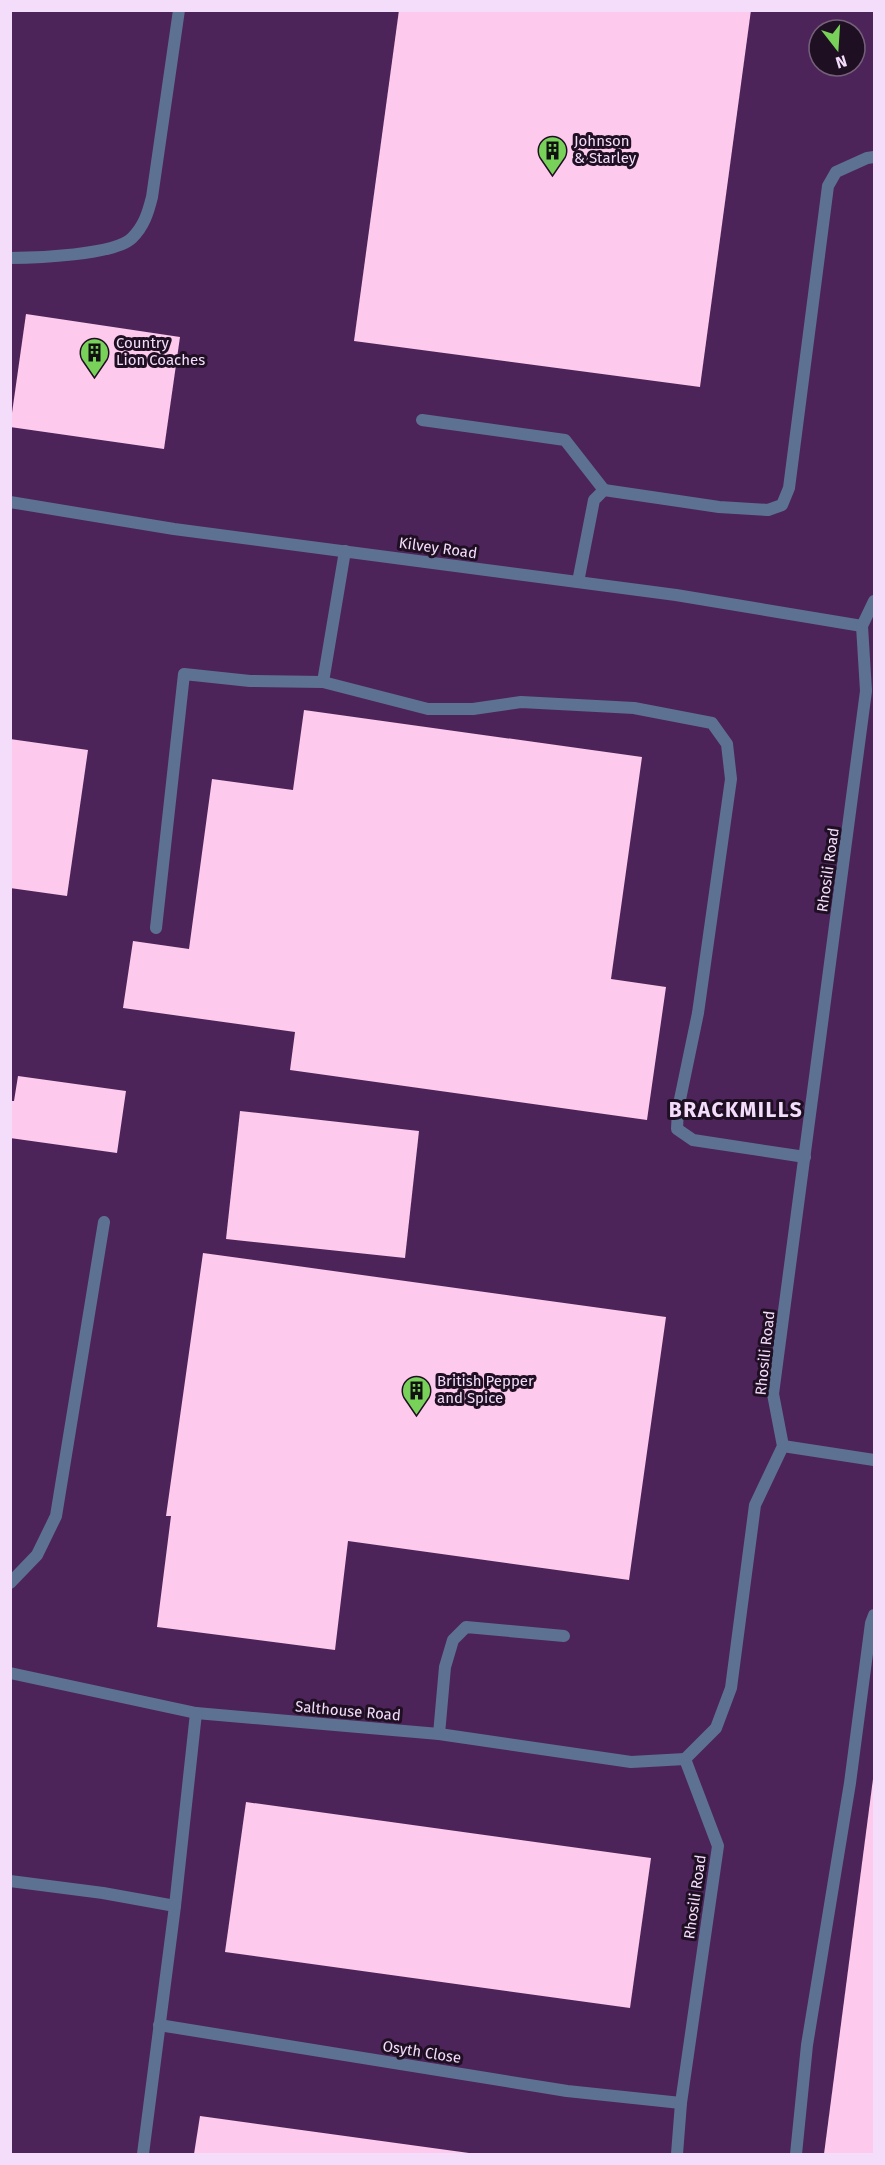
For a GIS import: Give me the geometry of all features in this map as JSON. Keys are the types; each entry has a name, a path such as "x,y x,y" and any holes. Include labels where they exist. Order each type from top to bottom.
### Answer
{"street":[{"path":"10,258 50,258 102,250 131,240 146,220 152,197 179,10"},
{"path":"422,420 565,440 604,490 719,507 768,510 782,506 789,488 828,186 836,172 874,157"},
{"path":"578,582 594,500 604,490"},
{"name":"Kilvey Road","path":"10,502 174,529 676,595 862,626"},
{"path":"323,682 345,551"},
{"name":"Rhosili Road","path":"783,1446 773,1394 866,691 862,626 874,601"},
{"path":"156,928 184,674 250,681 323,682 428,709 473,709 521,702 634,708 712,723 726,744 731,779 698,1013 678,1109 677,1129 693,1140 805,1157"},
{"path":"10,1583 37,1554 56,1516 104,1222"},
{"path":"685,1759 716,1728 731,1688 754,1505 783,1446 874,1460"},
{"path":"796,2154 807,2045 850,1783 871,1623 874,1615"},
{"path":"440,1734 445,1667 453,1640 466,1627 564,1636"},
{"name":"Salthouse Road","path":"10,1673 196,1713 440,1734 631,1762 685,1759"},
{"path":"143,2154 175,1906 196,1713"},
{"name":"Rhosili Road","path":"677,2154 681,2103 718,1846 685,1759"},
{"path":"10,1881 103,1893 175,1906"},
{"name":"Osyth Close","path":"159,2025 567,2091 681,2103"}],"shaded area":[{"path":"11,11 874,11 874,2154 11,2154"}],"building":[{"name":"Johnson & Starley","path":"399,10 751,10 700,387 354,341"},
{"name":"Country Lion Coaches","path":"26,314 180,337 164,449 10,427"},
{"path":"304,710 642,757 611,979 666,987 647,1120 290,1070 295,1032 123,1008 133,941 189,949 212,779 293,790"},
{"path":"10,739 88,750 67,896 10,888"},
{"path":"18,1076 126,1091 117,1153 10,1138 10,1101 14,1101"},
{"path":"240,1111 419,1131 405,1258 226,1239"},
{"name":"British Pepper and Spice","path":"203,1253 666,1317 629,1580 348,1541 335,1650 157,1627 171,1516 166,1516"},
{"path":"873,1779 874,2154 824,2154"},
{"path":"246,1802 651,1858 630,2008 225,1952"},
{"path":"200,2116 469,2153 469,2154 194,2154"}],"place":[{"name":"Johnson & Starley","path":"553,176"},
{"name":"Country Lion Coaches","path":"95,378"},
{"name":"British Pepper and Spice","path":"416,1416"}],"district":[{"name":"BRACKMILLS","path":"736,1110"}]}
